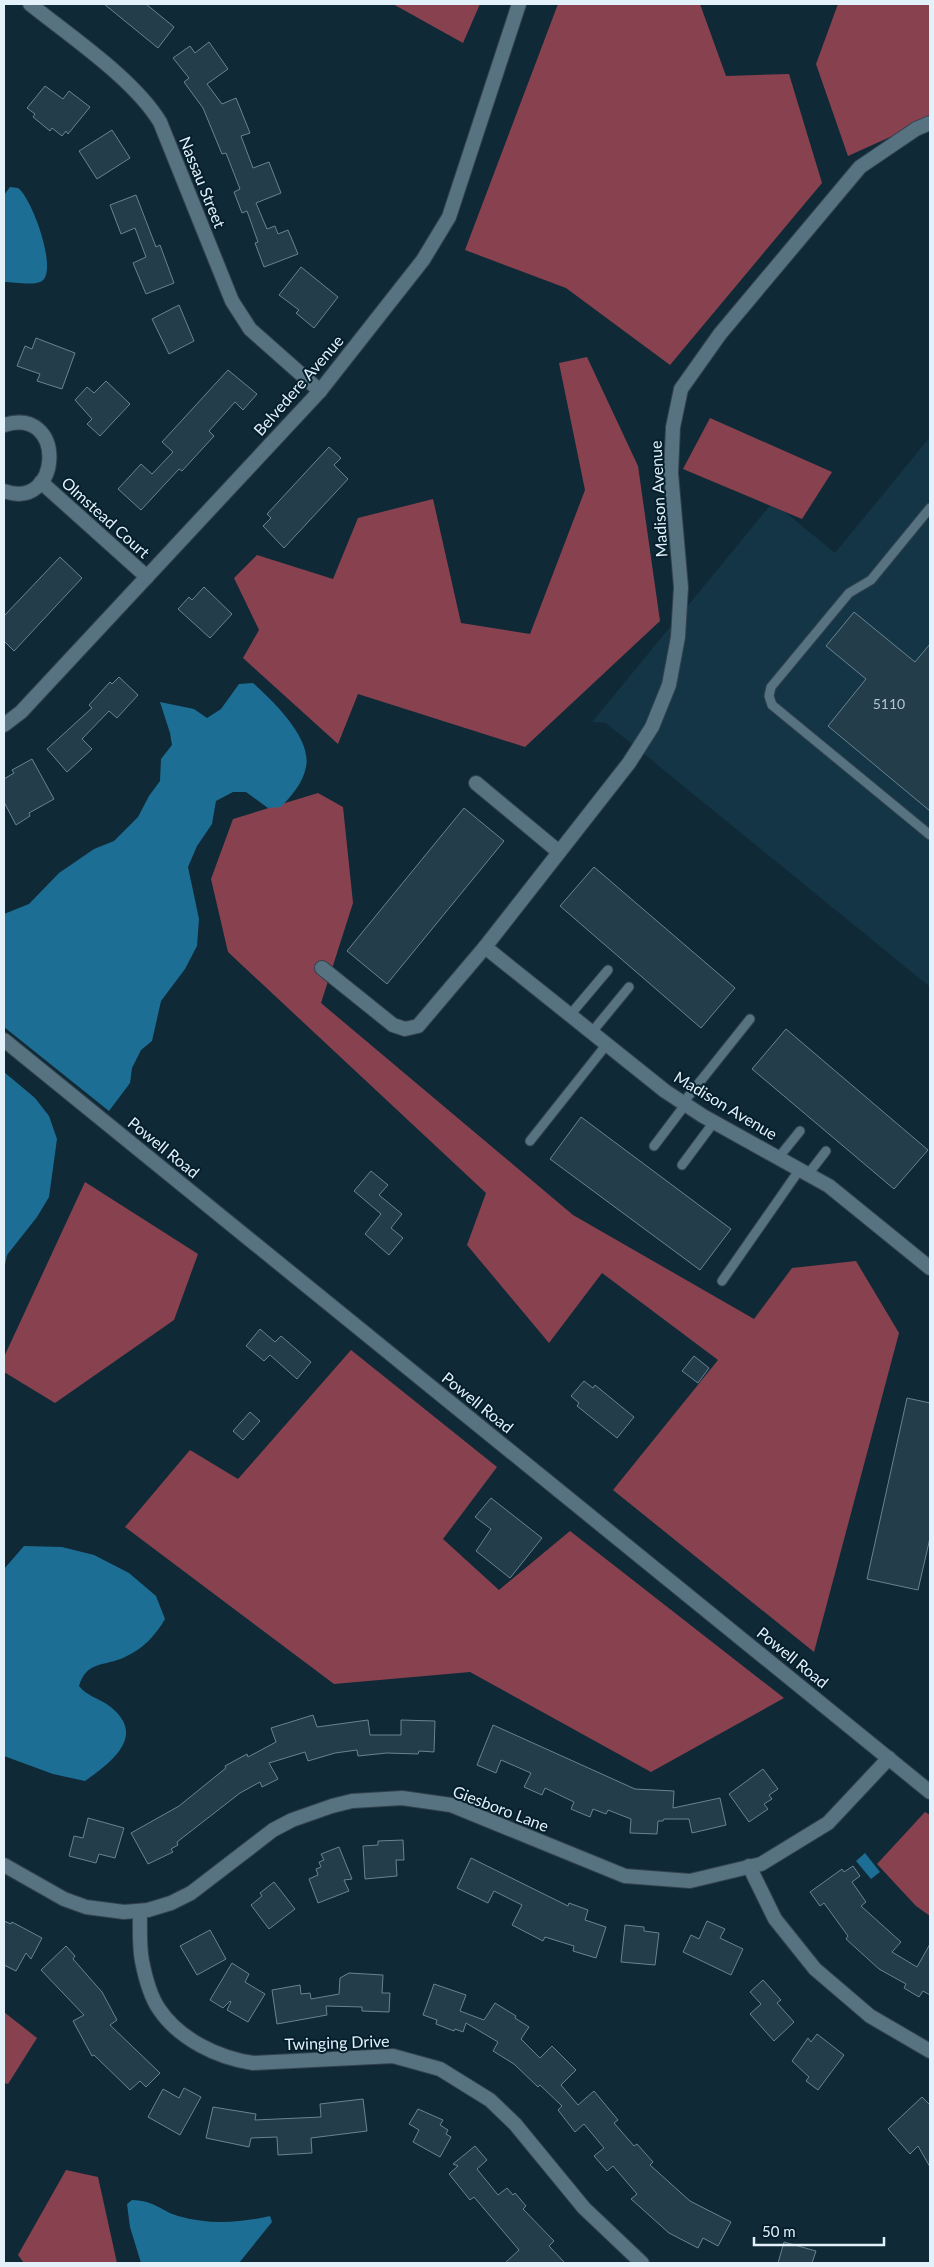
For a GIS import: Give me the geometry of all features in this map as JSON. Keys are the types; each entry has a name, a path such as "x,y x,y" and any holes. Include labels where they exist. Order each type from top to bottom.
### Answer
{"street":[{"name":"Nassau Street","path":"30,4 130,85 147,103 160,122 232,301 241,316 250,328 320,391"},
{"name":"Belvedere Avenue","path":"4,725 21,712 320,391 423,260 441,233 455,200 519,4"},
{"name":"Madison Avenue","path":"322,968 394,1025 412,1028 423,1022 629,763 652,727 669,685 678,637 681,588 671,473 673,427 681,389 720,334 860,167 916,129 930,123"},
{"name":"Olmstead Court","path":"4,425 24,423 32,426 46,439 51,457 46,474 41,482 26,491 16,493 4,491"},
{"name":"Olmstead Court","path":"41,482 147,577"},
{"path":"476,783 559,852"},
{"name":"Madison Avenue","path":"485,946 684,1104 829,1186 930,1268"},
{"name":"Powell Road","path":"4,1040 930,1792"},
{"name":"Giesboro Lane","path":"4,1865 64,1899 86,1908 108,1912 140,1911 171,1903 190,1892 274,1830 292,1820 332,1806 377,1798 410,1798 451,1805 625,1876 690,1880 761,1864 828,1822 889,1758"},
{"path":"749,1866 774,1919 815,1970 870,2016 930,2051"},
{"name":"Twinging Drive","path":"140,1911 142,1959 146,1978 158,2007 169,2021 186,2035 213,2053 234,2060 253,2063 393,2056 440,2069 490,2100 515,2124 584,2208 642,2263"}],"lane":[{"path":"930,508 871,580 849,593 771,687 769,696 772,705 930,835"},
{"path":"570,1015 608,970"},
{"path":"592,1032 629,987"},
{"path":"654,1146 750,1019"},
{"path":"530,1141 607,1044"},
{"path":"682,1165 714,1122"},
{"path":"778,1157 800,1131"},
{"path":"722,1281 804,1171 826,1151"}],"shaded area":[{"path":"393,4 480,4 463,43"},
{"path":"558,4 700,4 726,76 789,74 822,183 670,365 566,288 465,250"},
{"path":"838,4 930,4 930,119 848,156 816,64"},
{"path":"587,357 638,466 660,621 525,747 358,694 338,744 243,658 259,630 234,578 257,555 333,579 358,518 433,499 461,623 530,634 585,490 559,363"},
{"path":"710,418 832,472 802,519 683,469"},
{"path":"930,437 930,987 606,723 592,722 773,502 835,553"},
{"path":"318,793 343,807 353,903 321,1003 573,1215 754,1319 792,1268 856,1261 899,1333 814,1652 613,1490 718,1360 602,1273 549,1343 467,1245 486,1193 228,952 211,879 233,819"},
{"path":"85,1182 198,1254 174,1320 55,1403 4,1372 4,1357"},
{"path":"351,1350 497,1467 443,1539 499,1590 570,1531 784,1698 651,1772 470,1672 334,1684 125,1527 190,1450 238,1479"},
{"path":"925,1812 930,1815 930,1916 916,1906 877,1864"},
{"path":"4,2012 37,2038 8,2084 4,2083"},
{"path":"66,2170 98,2177 117,2263 24,2263 18,2255"}],"water":[{"path":"10,187 18,188 24,194 36,219 47,263 46,274 42,281 29,284 4,282 4,195"},
{"path":"253,683 280,710 297,732 306,756 305,773 281,807 268,808 246,792 233,792 216,801 212,824 197,846 188,867 199,919 197,946 185,969 161,1001 152,1041 141,1050 132,1068 130,1083 109,1111 4,1027 4,914 29,904 59,873 94,849 114,841 138,817 149,796 160,781 161,759 172,745 160,702 194,709 207,718 221,709 239,684"},
{"path":"4,1072 35,1098 49,1116 57,1139 49,1197 37,1217 7,1255 4,1270"},
{"path":"24,1546 62,1547 94,1555 129,1573 156,1596 165,1619 153,1636 138,1650 117,1660 97,1665 82,1678 79,1686 82,1689 108,1705 120,1716 125,1726 126,1737 115,1756 85,1781 53,1774 4,1756 4,1569"},
{"path":"865,1853 880,1872 871,1879 856,1861"},
{"path":"132,2200 147,2202 172,2214 201,2221 224,2222 270,2216 272,2222 239,2263 141,2263 130,2227 127,2204"}],"building":[{"path":"104,4 146,4 174,27 158,48"},
{"path":"209,42 228,69 207,84 222,104 236,98 250,133 241,136 253,168 269,162 281,193 256,203 267,229 275,226 278,234 288,230 298,254 264,267 255,243 258,242 247,211 242,213 234,192 240,189 226,153 222,154 203,108 184,82 189,78 173,58 190,46 195,53"},
{"path":"45,86 63,99 69,91 90,107 68,134 66,131 62,136 52,128 50,131 33,117 35,114 27,108"},
{"path":"112,130 130,158 97,179 79,151"},
{"path":"136,195 156,247 160,245 174,283 146,294 133,263 146,257 135,228 121,234 110,205"},
{"path":"301,267 338,297 314,328 296,313 299,310 279,295"},
{"path":"179,305 194,341 169,354 152,319"},
{"path":"36,338 75,353 62,389 37,381 40,374 17,366 25,346 32,349"},
{"path":"228,370 257,394 243,410 235,402 209,431 214,436 182,471 179,469 141,510 118,489 141,464 152,474 173,452 162,442"},
{"path":"106,381 130,404 100,436 87,424 92,419 75,400 87,387 94,393"},
{"path":"329,447 341,458 334,465 348,479 284,548 263,526 271,518 267,514"},
{"path":"60,557 82,578 14,651 4,641 4,616"},
{"path":"204,587 232,614 210,638 178,609 189,597 192,600"},
{"path":"854,612 915,662 930,644 930,811 828,726 866,679 826,646"},
{"path":"119,677 138,695 117,718 109,711 82,739 92,749 67,772 47,749 92,708 89,705 110,682 112,684"},
{"path":"32,759 54,799 29,813 30,816 16,825 4,802 4,779 14,773 12,770"},
{"path":"464,808 504,841 387,984 347,951"},
{"path":"594,867 735,988 701,1028 560,906"},
{"path":"786,1029 928,1150 894,1189 752,1069"},
{"path":"581,1117 731,1229 700,1270 550,1159"},
{"path":"371,1171 388,1185 379,1195 402,1214 391,1228 403,1238 389,1255 365,1234 381,1214 354,1191"},
{"path":"260,1329 275,1342 281,1336 311,1362 297,1379 270,1355 264,1361 246,1346"},
{"path":"694,1356 709,1368 698,1383 682,1371"},
{"path":"584,1381 593,1388 595,1385 634,1417 617,1438 577,1406 579,1403 571,1396"},
{"path":"907,1398 930,1403 930,1538 918,1590 867,1579"},
{"path":"250,1412 260,1421 243,1440 233,1431"},
{"path":"491,1498 542,1538 510,1578 476,1551 491,1529 475,1517"},
{"path":"313,1715 317,1727 368,1720 370,1735 401,1735 401,1720 435,1721 434,1752 419,1751 418,1754 387,1753 358,1756 357,1750 335,1753 308,1761 305,1752 269,1763 278,1779 262,1787 260,1782 240,1793 177,1842 178,1845 171,1849 173,1852 148,1864 131,1833 179,1806 226,1768 225,1766 247,1754 248,1757 276,1742 271,1728"},
{"path":"493,1725 635,1789 674,1791 673,1808 720,1798 726,1825 692,1833 689,1819 664,1819 663,1821 658,1821 657,1834 630,1833 631,1819 608,1810 606,1814 593,1809 590,1817 571,1809 574,1802 545,1788 542,1795 524,1787 531,1773 501,1760 496,1773 477,1765"},
{"path":"763,1769 778,1789 769,1795 772,1799 764,1804 768,1809 749,1822 729,1794"},
{"path":"88,1818 124,1828 115,1858 99,1854 96,1863 69,1856 74,1836 83,1838"},
{"path":"403,1840 404,1860 396,1860 397,1876 365,1879 363,1846 378,1845 378,1841"},
{"path":"339,1847 352,1879 344,1880 349,1891 318,1903 309,1879 318,1875 316,1869 321,1867 319,1862 324,1860 321,1854"},
{"path":"471,1858 568,1906 569,1903 588,1910 585,1920 606,1927 596,1958 573,1951 574,1946 545,1937 543,1941 512,1925 522,1905 494,1891 488,1903 457,1888"},
{"path":"853,1866 860,1876 852,1882 866,1902 861,1906 901,1942 892,1952 917,1967 930,1944 930,1995 923,1991 919,1997 904,1988 906,1984 879,1969 846,1939 848,1936 824,1903 820,1906 810,1892 842,1869 844,1872"},
{"path":"274,1882 295,1909 269,1929 251,1905 262,1896 260,1893"},
{"path":"4,1921 11,1924 12,1922 42,1938 31,1959 26,1953 16,1971 4,1965"},
{"path":"707,1921 725,1929 720,1938 743,1949 731,1975 683,1952 691,1935 699,1939"},
{"path":"625,1925 644,1927 644,1931 659,1933 655,1965 621,1962"},
{"path":"210,1930 226,1959 197,1975 180,1946"},
{"path":"66,1946 75,1956 73,1959 102,1992 117,2020 110,2025 160,2073 146,2087 140,2081 130,2090 94,2055 92,2056 73,2021 84,2015 41,1970"},
{"path":"232,1963 249,1974 245,1982 265,1994 248,2022 227,2010 230,2001 223,2008 210,2000"},
{"path":"349,1973 383,1975 382,1993 390,1993 389,2012 362,2011 362,2007 326,2006 327,2015 277,2024 272,1990 300,1985 301,1994 310,1993 311,1999 339,1994 340,1978"},
{"path":"763,1980 781,2000 777,2003 794,2022 774,2041 750,2014 761,2004 750,1992"},
{"path":"434,1984 466,1995 460,2011 484,2020 495,2003 516,2016 515,2018 529,2027 521,2039 540,2058 552,2046 576,2070 561,2085 578,2105 594,2091 618,2120 614,2123 634,2146 637,2144 653,2162 650,2165 690,2201 731,2222 718,2246 703,2238 698,2248 669,2233 631,2199 637,2194 613,2166 607,2171 594,2156 604,2148 584,2124 575,2132 558,2110 562,2106 540,2085 538,2087 514,2064 493,2051 498,2042 466,2023 463,2032 455,2029 454,2031 436,2024 437,2020 423,2015"},
{"path":"817,2034 844,2055 818,2090 806,2081 809,2077 792,2061 808,2038 811,2042"},
{"path":"184,2088 201,2097 180,2135 148,2117 163,2089 179,2098"},
{"path":"922,2097 930,2105 930,2167 918,2146 910,2154 888,2129"},
{"path":"363,2099 367,2131 311,2138 312,2153 278,2155 277,2137 251,2138 249,2147 206,2138 213,2107 256,2114 255,2120 321,2117 320,2104"},
{"path":"418,2109 443,2120 440,2125 448,2130 446,2134 451,2137 440,2157 413,2142 419,2130 409,2124"},
{"path":"475,2146 487,2160 477,2169 498,2195 507,2188 513,2195 515,2193 526,2206 523,2209 554,2241 549,2246 565,2263 505,2263 519,2250 474,2197 470,2200 449,2174 458,2166 453,2164"},
{"path":"784,2242 816,2251 812,2263 778,2263"}]}
